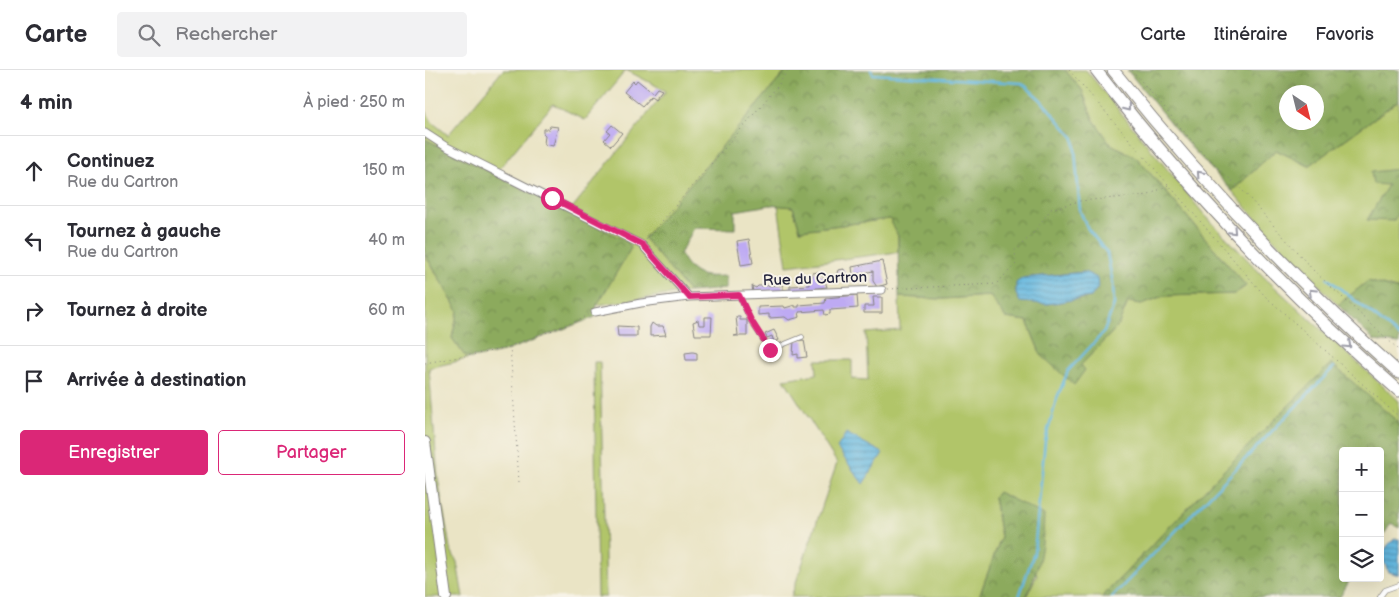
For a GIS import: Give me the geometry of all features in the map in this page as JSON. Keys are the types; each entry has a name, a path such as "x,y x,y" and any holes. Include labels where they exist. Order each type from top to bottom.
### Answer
{"highway":[{"path":"1096,70 1151,138 1232,230 1305,304 1399,391"},
{"path":"1113,70 1183,154 1255,235 1342,321 1399,372"}],"main road":[{"path":"425,442 446,597"}],"street":[{"path":"425,133 445,146 643,245 689,297"},
{"name":"Rue du Cartron","path":"595,312 641,302 689,297 882,290"}],"lane":[{"path":"739,295 751,320 770,350 802,337"},
{"path":"1380,597 1385,590 1399,585"}],"path":[{"path":"643,245 777,87 788,70"},
{"path":"1069,70 1265,296 1399,416"},
{"path":"1131,70 1203,154 1243,191 1313,270 1399,350"},
{"path":"882,290 996,284 1016,264 1015,250 1032,235 1051,209 1080,201 1149,194 1168,184"},
{"path":"425,363 498,350 595,312"},
{"path":"510,346 519,482"}],"green space":[{"path":"503,70 626,70 585,120 553,104 494,175 425,139 425,109 432,122 448,135"},
{"path":"626,70 787,70 644,238 689,292 597,305 631,248 569,212 666,91"},
{"path":"787,70 1065,70 1082,90 1093,119 1111,144 1137,158 1246,286 1234,294 1163,296 1142,304 1128,302 1118,326 1081,365 1085,370 1074,385 1041,355 1027,321 1006,318 990,296 942,299 899,297 898,236 890,219 800,230 793,207 770,205 735,211 735,229 694,228 680,254 689,267 699,274 704,276 726,276 726,289 689,292 644,238","holes":["1085,272 1091,297 1047,304 1023,278"]},
{"path":"1065,70 1086,70 1203,213 1264,277 1399,401 1399,423 1331,364 1225,469 1102,597 1026,597 1037,575 994,497 1001,537 979,597 791,597 837,463 784,379 817,374 816,360 852,360 852,379 868,380 866,333 900,330 899,297 942,299 990,296 1006,318 1027,321 1041,355 1081,365 1118,326 1128,302 1142,304 1163,296 1234,294 1246,286 1137,158 1111,145 1093,119 1082,90"},
{"path":"1127,70 1399,70 1399,100 1309,166 1276,150 1232,191 1186,142"},
{"path":"1399,100 1399,290 1368,281 1338,305 1271,236 1232,191 1276,150 1309,166"},
{"path":"425,139 628,242 631,248 597,305 595,317 503,352 467,359 452,338 458,311 425,254"},
{"path":"1399,169 1399,210 1394,221 1367,220 1388,185 1373,184 1371,172"},
{"path":"778,205 793,207 800,230 890,219 898,236 898,252 787,266"},
{"path":"425,254 458,311 452,338 467,359 429,368 438,478 450,548 457,562 463,597 425,597"},
{"path":"1368,281 1399,290 1399,344 1374,341 1338,305"},
{"path":"594,362 600,362 606,597 597,597"},
{"path":"1331,363 1399,423 1399,528 1391,523 1384,534 1384,447 1339,447 1339,582 1349,582 1340,597 1102,597 1225,469"},
{"path":"998,492 1044,515 1040,557 1035,576 1026,597 979,597 1001,537 994,497"}],"water":[{"path":"1085,272 1097,278 1098,287 1091,297 1047,304 1020,302 1016,294 1016,283 1023,278"},
{"path":"846,433 883,453 863,484 837,448"},
{"path":"1399,539 1399,575 1389,572 1384,563 1385,550 1391,542"}],"building":[{"path":"637,80 653,93 657,88 662,90 655,99 651,96 642,106 624,92 633,81 635,83"},
{"path":"612,125 622,133 611,146 604,140 610,133 607,131"},
{"path":"550,126 558,127 553,146 544,144 545,135 543,129 549,129"},
{"path":"749,239 753,263 741,265 737,241"},
{"path":"882,261 887,284 877,287 873,281 873,271 853,275 852,267"},
{"path":"844,269 845,278 835,278 838,270"},
{"path":"818,272 820,275 823,275 827,287 790,291 790,286 809,285 809,279 813,273"},
{"path":"783,285 783,291 753,292 752,286 756,288 758,286"},
{"path":"857,295 858,308 830,310 830,314 825,315 824,310 799,312 800,317 789,320 785,317 769,318 769,314 758,315 758,307 784,306 785,308 795,305 795,307 799,307 799,305 825,303 826,298"},
{"path":"873,297 882,297 882,313 864,313 864,306 874,306"},
{"path":"705,317 712,317 711,335 695,335 693,322 698,320 699,325 705,325"},
{"path":"736,317 740,317 740,320 747,320 747,336 734,336 738,335"},
{"path":"652,323 656,326 663,326 666,335 650,336"},
{"path":"617,326 637,327 637,336 618,336"},
{"path":"774,330 779,340 774,342 772,336 767,338 765,334"},
{"path":"804,340 807,357 798,358 798,354 793,355 794,341"},
{"path":"685,353 697,353 697,360 686,360"}],"waterway":[{"path":"871,70 873,74 1022,83 1040,99 1074,138 1080,211 1088,229 1107,253 1113,284 1114,304 1104,332 1068,371 1057,398 1045,441 1034,553 1019,597"},
{"path":"1327,278 1399,336"},
{"path":"1112,597 1334,367"}],"route":[{"path":"552,198 625,234 643,245 670,273 689,297 739,295 751,320 770,350"}]}
